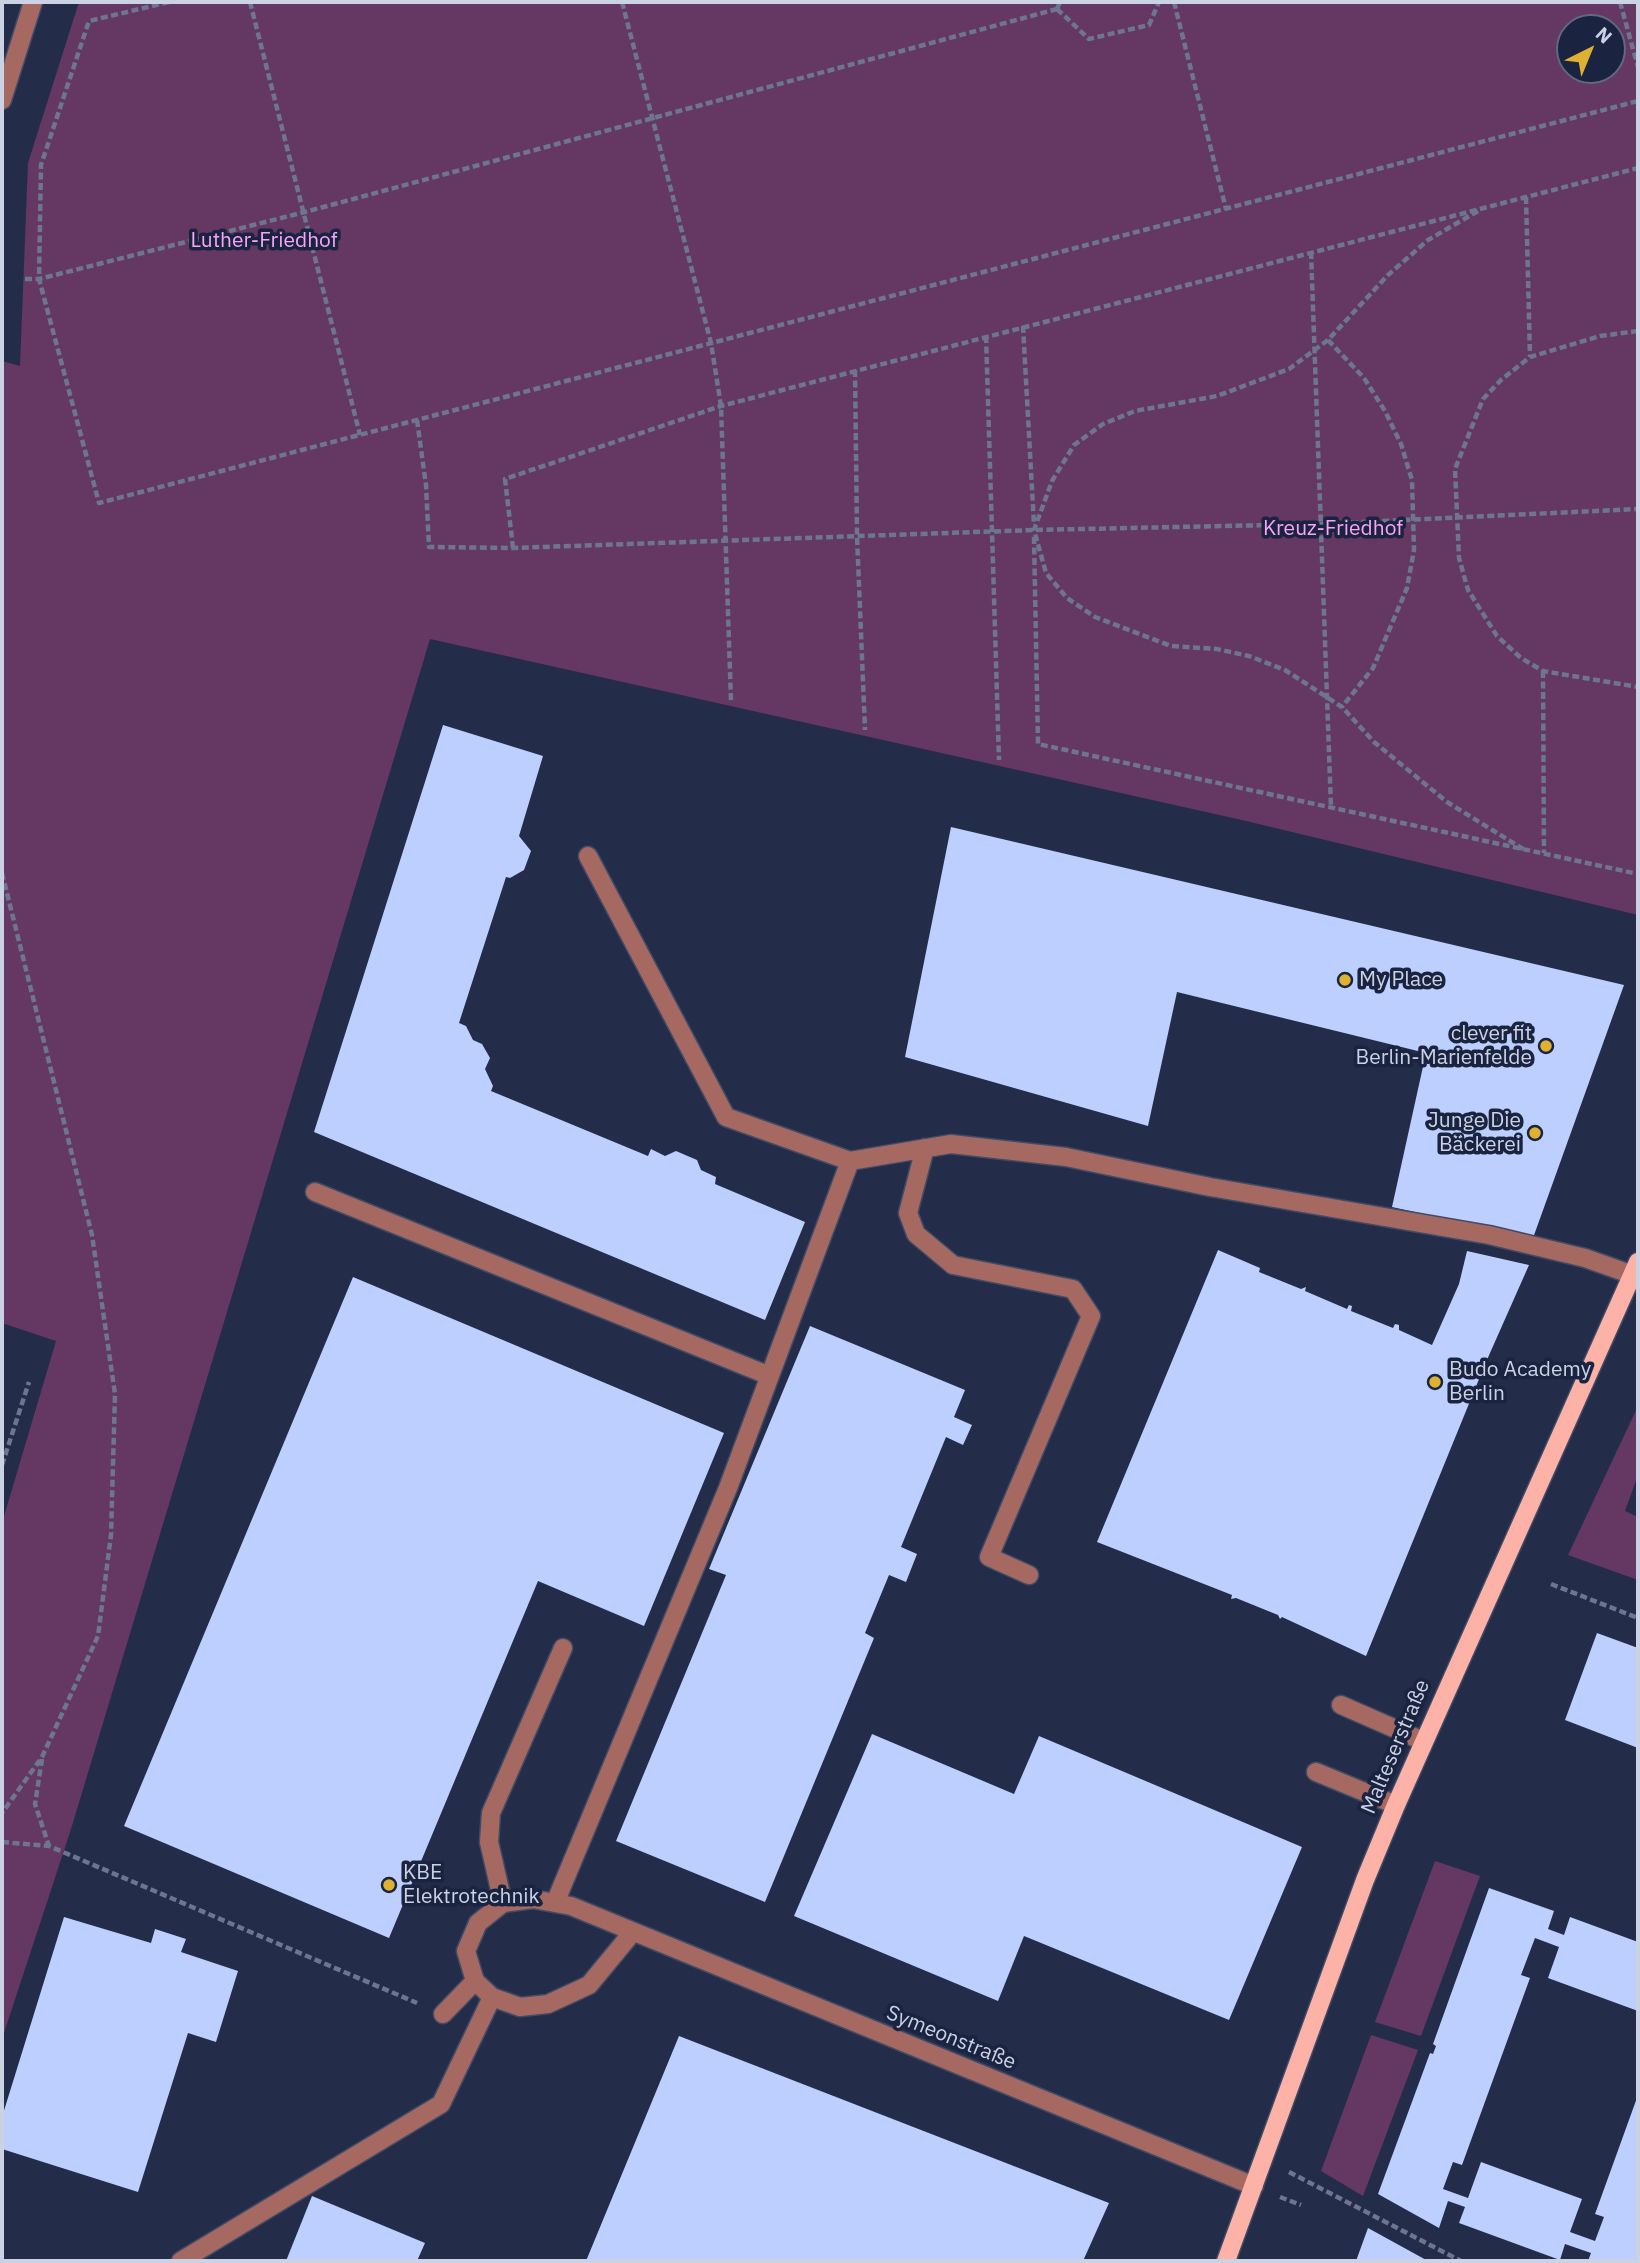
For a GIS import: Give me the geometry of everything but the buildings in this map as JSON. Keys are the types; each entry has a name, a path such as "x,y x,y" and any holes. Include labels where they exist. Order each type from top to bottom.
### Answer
{"main road":[{"name":"Malteserstraße","path":"1226,2261 1365,1880 1423,1741 1636,1269"}],"street":[{"path":"2,100 33,2"},
{"path":"588,856 726,1117 850,1161 951,1144 1066,1157 1210,1186 1489,1235 1636,1269"},
{"path":"925,1148 908,1213 916,1234 953,1265 1073,1289 1091,1316 989,1557 1029,1575"},
{"path":"555,1903 723,1501 850,1161"},
{"path":"315,1192 770,1376"},
{"path":"563,1648 491,1813 489,1842 503,1903 478,1923 466,1951 475,1981 492,1997 520,2007 548,2004 589,1986 632,1933"},
{"path":"1341,1705 1423,1741"},
{"path":"1316,1772 1396,1805"},
{"name":"Symeonstraße","path":"503,1903 533,1899 571,1906 1254,2186"},
{"path":"443,2014 475,1981"},
{"path":"181,2261 441,2104 492,1997"}],"path":[{"path":"169,2 89,21 41,165 39,279 99,503 1638,101"},
{"path":"250,2 360,435"},
{"path":"622,2 711,344 721,406 723,541 731,701"},
{"path":"1058,9 1060,2"},
{"path":"1058,9 1089,38 1149,25 1159,2"},
{"path":"1174,2 1226,209"},
{"path":"1620,2 1638,67"},
{"path":"24,279 39,279 305,212 1058,9"},
{"path":"513,548 505,479 721,406 1638,168"},
{"path":"1526,197 1530,358"},
{"path":"1484,208 1428,240 1388,275 1328,340 1289,369 1217,396 1135,411 1104,424 1074,445 1052,481 1034,530 1046,573 1067,598 1095,617 1171,646 1217,649 1249,656 1285,670 1342,707 1407,772 1447,802 1523,849"},
{"path":"1311,252 1331,808"},
{"path":"1023,326 1034,530 1038,744 1638,874"},
{"path":"1638,331 1600,336 1530,358 1483,400 1467,433 1455,468 1459,558 1468,590 1497,636 1521,658 1544,671 1638,687"},
{"path":"986,336 999,760"},
{"path":"1328,340 1364,378 1401,444 1412,480 1414,551 1407,588 1392,629 1373,668 1342,707"},
{"path":"855,370 857,536 865,730"},
{"path":"416,420 426,485 429,547 513,548 994,531 1319,524 1638,509"},
{"path":"1544,671 1544,853"},
{"path":"2,873 92,1235 115,1394 111,1535 98,1636 42,1757 2,1813"},
{"path":"2,1465 29,1382"},
{"path":"1551,1584 1638,1618"},
{"path":"42,1757 35,1804 49,1846"},
{"path":"2,1842 49,1846 443,2014"},
{"path":"1264,2159 1461,2261"}],"green space":[{"path":"79,2 1638,2 1638,915 1242,820 430,639 71,1829 2,2039 2,1523 56,1341 2,1323 2,361 20,366 28,163"},
{"path":"1638,1406 1638,1475 1625,1511 1638,1517 1638,1580 1568,1555"},
{"path":"1435,1861 1480,1876 1421,2036 1375,2022"},
{"path":"1371,2035 1418,2050 1363,2196 1321,2171"}],"place":[{"name":"My Place","path":"1345,980"},
{"name":"clever fit Berlin-Marienfelde","path":"1546,1046"},
{"name":"Junge Die Bäckerei","path":"1535,1133"},
{"name":"Budo Academy Berlin","path":"1435,1382"},
{"name":"KBE Elektrotechnik","path":"389,1885"}],"park label":[{"name":"Luther-Friedhof","path":"264,241"},
{"name":"Kreuz-Friedhof","path":"1333,529"}]}
